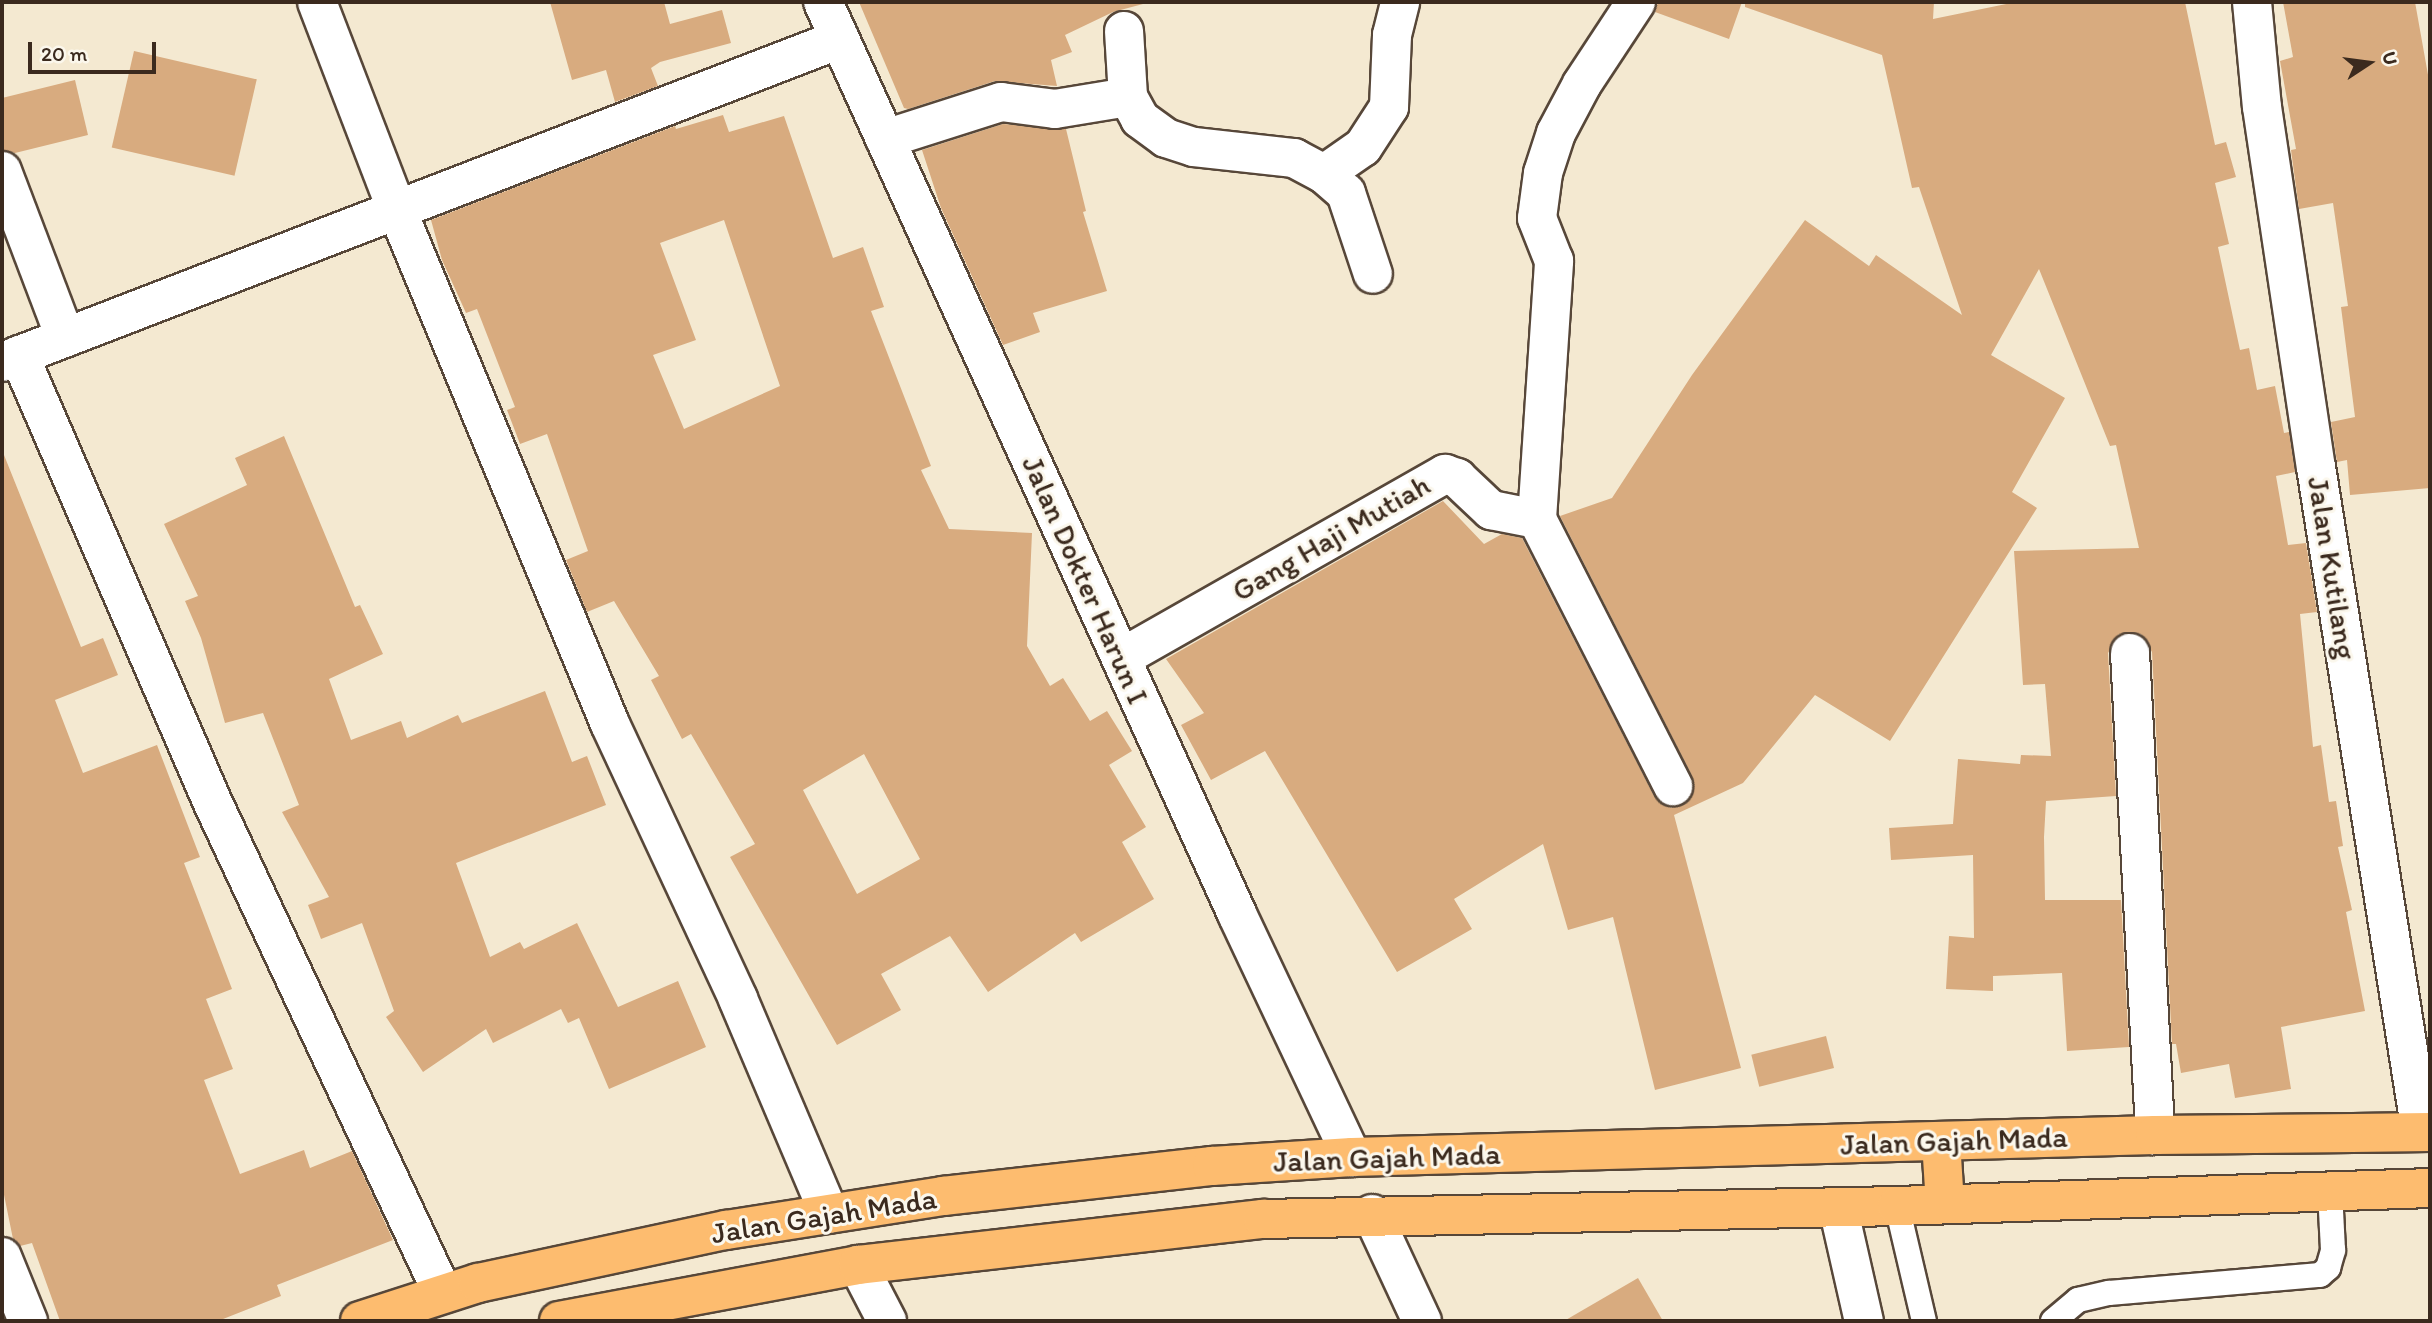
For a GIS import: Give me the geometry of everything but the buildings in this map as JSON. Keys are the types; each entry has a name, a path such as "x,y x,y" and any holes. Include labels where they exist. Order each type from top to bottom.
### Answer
{"main road":[{"name":"Jalan Gajah Mada","path":"360,1321 443,1294 673,1241 829,1213 1077,1180 1352,1157 2155,1135 2426,1132"},
{"path":"1941,1141 1945,1204"},
{"name":"Jalan Gajah Mada","path":"559,1321 686,1295 858,1265 1135,1230 1372,1214 1897,1206 2430,1188"},
{"path":"673,1241 686,1295"}],"street":[{"path":"317,2 397,210 610,724 738,999 829,1213"},
{"name":"Jalan Dokter Harun I","path":"823,2 1121,658 1352,1157"},
{"path":"1324,174 1363,147 1389,107 1392,35 1400,2"},
{"path":"1636,2 1582,84 1556,133 1543,173 1536,218 1554,261 1537,519 1672,786"},
{"name":"Jalan Kutilang","path":"2252,2 2262,107 2312,440 2426,1132"},
{"path":"1124,31 1128,97 1140,119 1167,138 1194,147 1294,158 1324,174 1346,193 1373,274"},
{"path":"443,1294 212,801 10,358 840,39"},
{"path":"886,139 1001,102 1055,109 1128,97"},
{"path":"2,171 65,337"},
{"name":"Gang Haji Mutiah","path":"1121,658 1436,477 1457,478 1492,510 1537,519"},
{"path":"2130,653 2155,1135"},
{"path":"1838,1207 1864,1321"},
{"path":"1372,1214 1422,1321"},
{"path":"2,1257 28,1321"},
{"path":"858,1265 887,1321"}],"lane":[{"path":"2053,1321 2078,1300 2109,1293 2320,1275 2328,1268 2333,1250 2330,1191"},
{"path":"1897,1206 1924,1321"}]}
